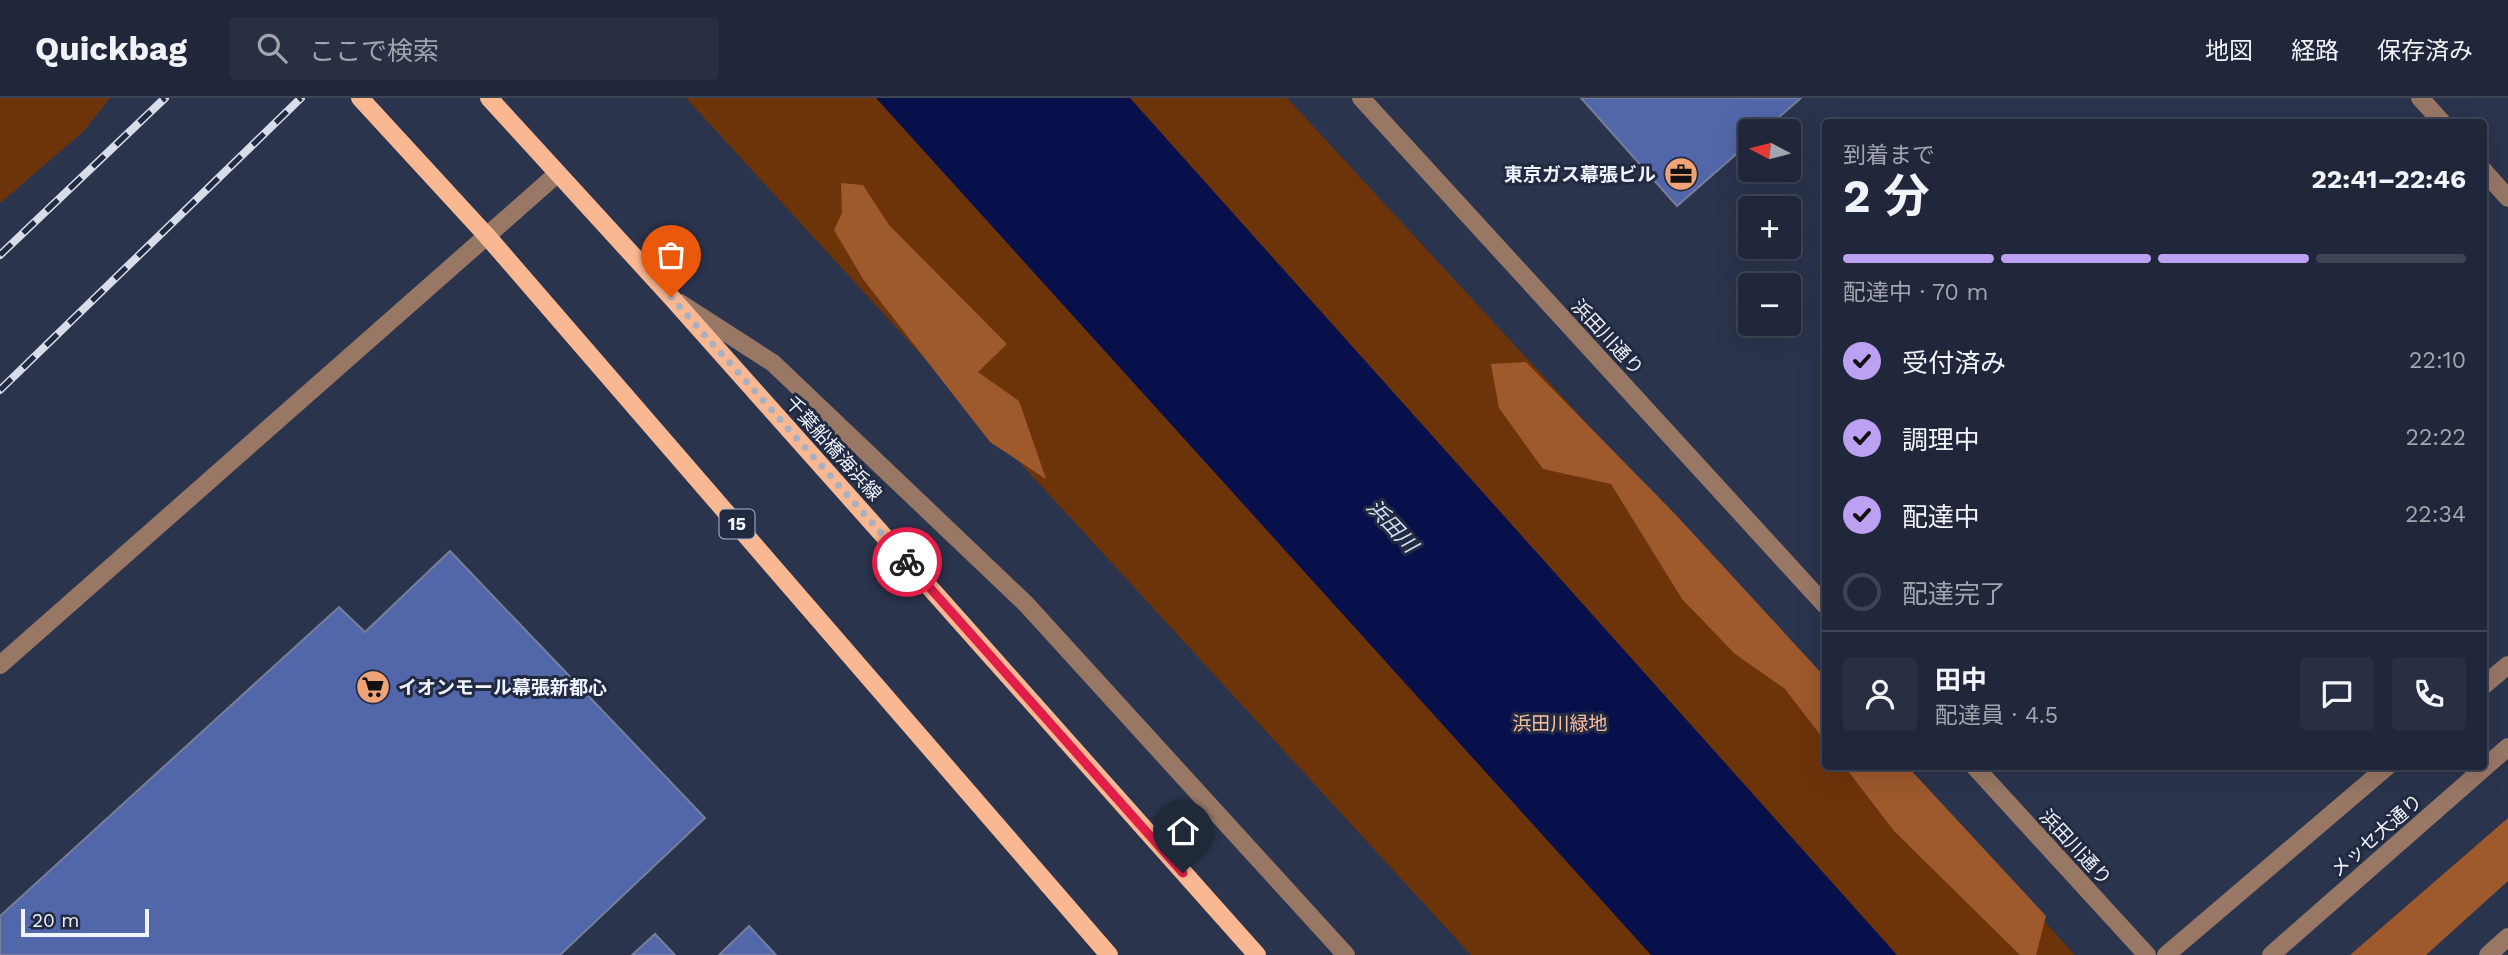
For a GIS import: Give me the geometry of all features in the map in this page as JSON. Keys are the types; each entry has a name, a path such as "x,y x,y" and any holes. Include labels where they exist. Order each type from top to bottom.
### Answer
{"main road":[{"name":"15","path":"360,98 488,236 1109,955"},
{"name":"千葉船橋海浜線","path":"489,98 671,297 1256,955"}],"street":[{"name":"浜田川通り","path":"1361,98 1822,602"},
{"path":"2420,98 2439,119"},
{"path":"0,665 557,174"},
{"path":"2487,174 2508,198"},
{"path":"671,297 773,363 1026,604 1346,955"},
{"path":"2487,683 2508,665"},
{"name":"メッセ大通り","path":"2487,765 2508,747"},
{"name":"浜田川通り","path":"1978,770 2147,955"},
{"path":"2166,955 2383,770"},
{"name":"メッセ大通り","path":"2271,955 2482,770"},
{"path":"2488,955 2508,937"}],"green space":[{"path":"0,98 110,98 83,132 0,203"},
{"name":"浜田川緑地","path":"686,98 1287,98 1822,679 1822,770 1906,770 2075,955 1471,955"}],"shaded area":[{"path":"841,183 863,185 889,225 1007,344 978,372 1019,401 1046,479 990,442 863,279 834,230 842,213"},
{"path":"1526,362 1676,515 1822,674 1822,737 1785,689 1735,654 1682,599 1611,484 1543,469 1499,408 1491,364"},
{"path":"1847,770 1911,770 2046,916 2036,955 2020,955 1894,831"},
{"path":"2508,818 2508,881 2426,955 2350,955"}],"water":[{"name":"浜田川","path":"876,98 1130,98 1897,955 1651,955"}],"building":[{"name":"東京ガス幕張ビル","path":"1581,98 1801,98 1777,119 1738,119 1738,153 1677,206"},
{"path":"450,551 705,818 560,955 0,955 0,916 339,607 365,632"},
{"path":"749,926 776,955 719,955"},
{"path":"655,934 675,955 632,955"}],"railway":[{"path":"0,255 165,98"},
{"path":"0,390 301,98"}],"way so far":[{"path":"671,297 907,562"}],"place":[{"name":"東京ガス幕張ビル","path":"1681,174"},
{"name":"イオンモール幕張新都心","path":"373,687"}],"route":[{"path":"907,562 1183,873"}]}
